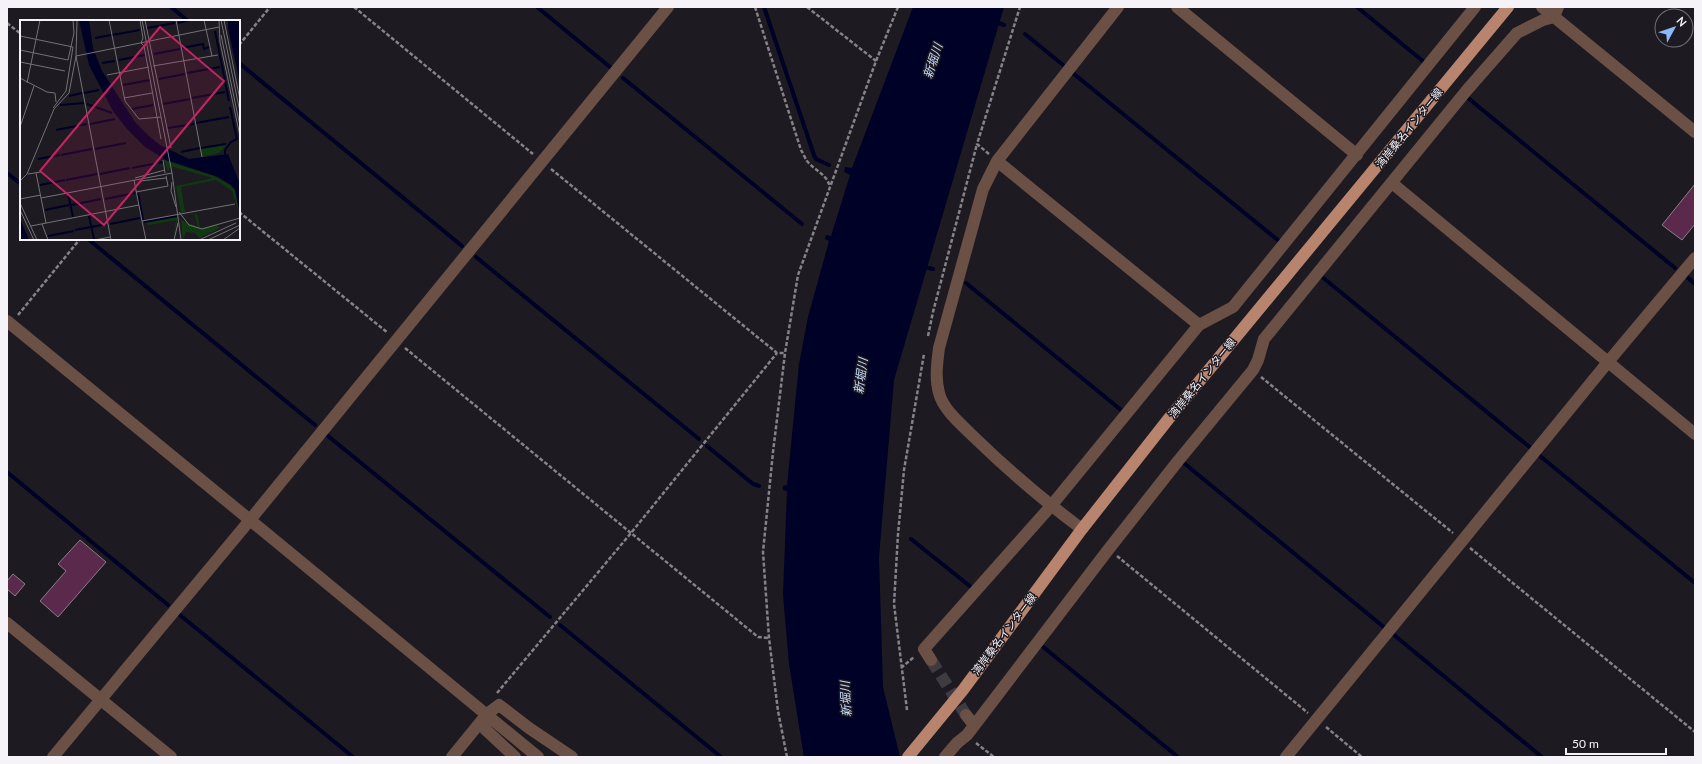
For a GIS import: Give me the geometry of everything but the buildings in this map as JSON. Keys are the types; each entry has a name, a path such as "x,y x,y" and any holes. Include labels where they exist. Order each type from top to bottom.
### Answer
{"main road":[{"name":"湾岸桑名インター線","path":"908,757 963,690 1082,529 1250,318 1341,211 1508,7"}],"street":[{"path":"53,757 250,520 668,7"},
{"path":"1082,529 1051,506 994,456 952,415 939,394 936,369 939,348 983,189 997,161 1118,7"},
{"path":"1177,7 1357,155"},
{"path":"931,660 924,649 1051,506 1199,325 1233,307 1475,7"},
{"path":"1542,7 1556,12 1695,132"},
{"path":"945,757 970,730 1108,550 1178,461 1253,370 1258,360 1264,338 1467,90 1516,33 1556,12"},
{"path":"997,161 1199,325"},
{"path":"1392,183 1695,434"},
{"path":"1286,757 1608,362 1695,258"},
{"path":"9,323 538,757"},
{"path":"7,623 171,757"},
{"path":"452,757 486,714 498,705 572,757"},
{"path":"486,714 485,729 515,757"},
{"path":"966,715 970,730"}],"path":[{"path":"240,43 270,7"},
{"path":"354,7 777,353 786,353"},
{"path":"755,7 801,150 807,161 824,175 829,182 830,188"},
{"path":"807,7 876,62"},
{"path":"787,757 778,712 769,638 763,552 773,452 786,353 798,275 876,62 898,7"},
{"path":"927,342 933,312 977,144 1020,7"},
{"path":"7,22 20,33"},
{"path":"977,144 997,161"},
{"path":"240,213 758,637 769,638"},
{"path":"9,323 79,240"},
{"path":"907,710 894,604 898,534 904,470 925,350"},
{"path":"486,714 492,699 631,533 777,353"},
{"path":"1253,370 1695,732"},
{"path":"1108,550 1362,757"},
{"path":"901,668 924,649"},
{"path":"970,730 994,757"}],"water":[{"name":"新堀川","path":"913,7 1004,7 894,380 879,557 883,687 900,757 804,757 789,664 783,595 787,491 783,490 783,486 787,485 799,364 808,317 829,241 825,239 826,235 831,236 850,175 844,172 845,167 852,168"}],"waterway":[{"path":"171,7 187,20"},
{"path":"537,7 610,67"},
{"path":"764,7 814,155 816,159 829,165"},
{"path":"1357,7 1424,62"},
{"path":"993,21 1004,25"},
{"path":"1025,34 1063,65"},
{"path":"240,64 462,246"},
{"path":"1074,74 1279,241"},
{"path":"623,78 802,224"},
{"path":"1468,98 1675,268"},
{"path":"7,173 20,183"},
{"path":"89,240 315,425"},
{"path":"476,257 699,439"},
{"path":"924,267 933,269"},
{"path":"1321,276 1532,449"},
{"path":"1687,277 1695,284"},
{"path":"966,283 1121,410"},
{"path":"328,436 550,617"},
{"path":"707,446 753,484 759,486"},
{"path":"1540,456 1695,583"},
{"path":"1185,464 1385,628"},
{"path":"7,472 168,605"},
{"path":"911,539 971,587"},
{"path":"180,615 353,757"},
{"path":"560,625 721,757"},
{"path":"1394,635 1542,757"},
{"path":"1042,646 1178,757"}],"tunnel":[{"path":"931,660 966,715"}]}
